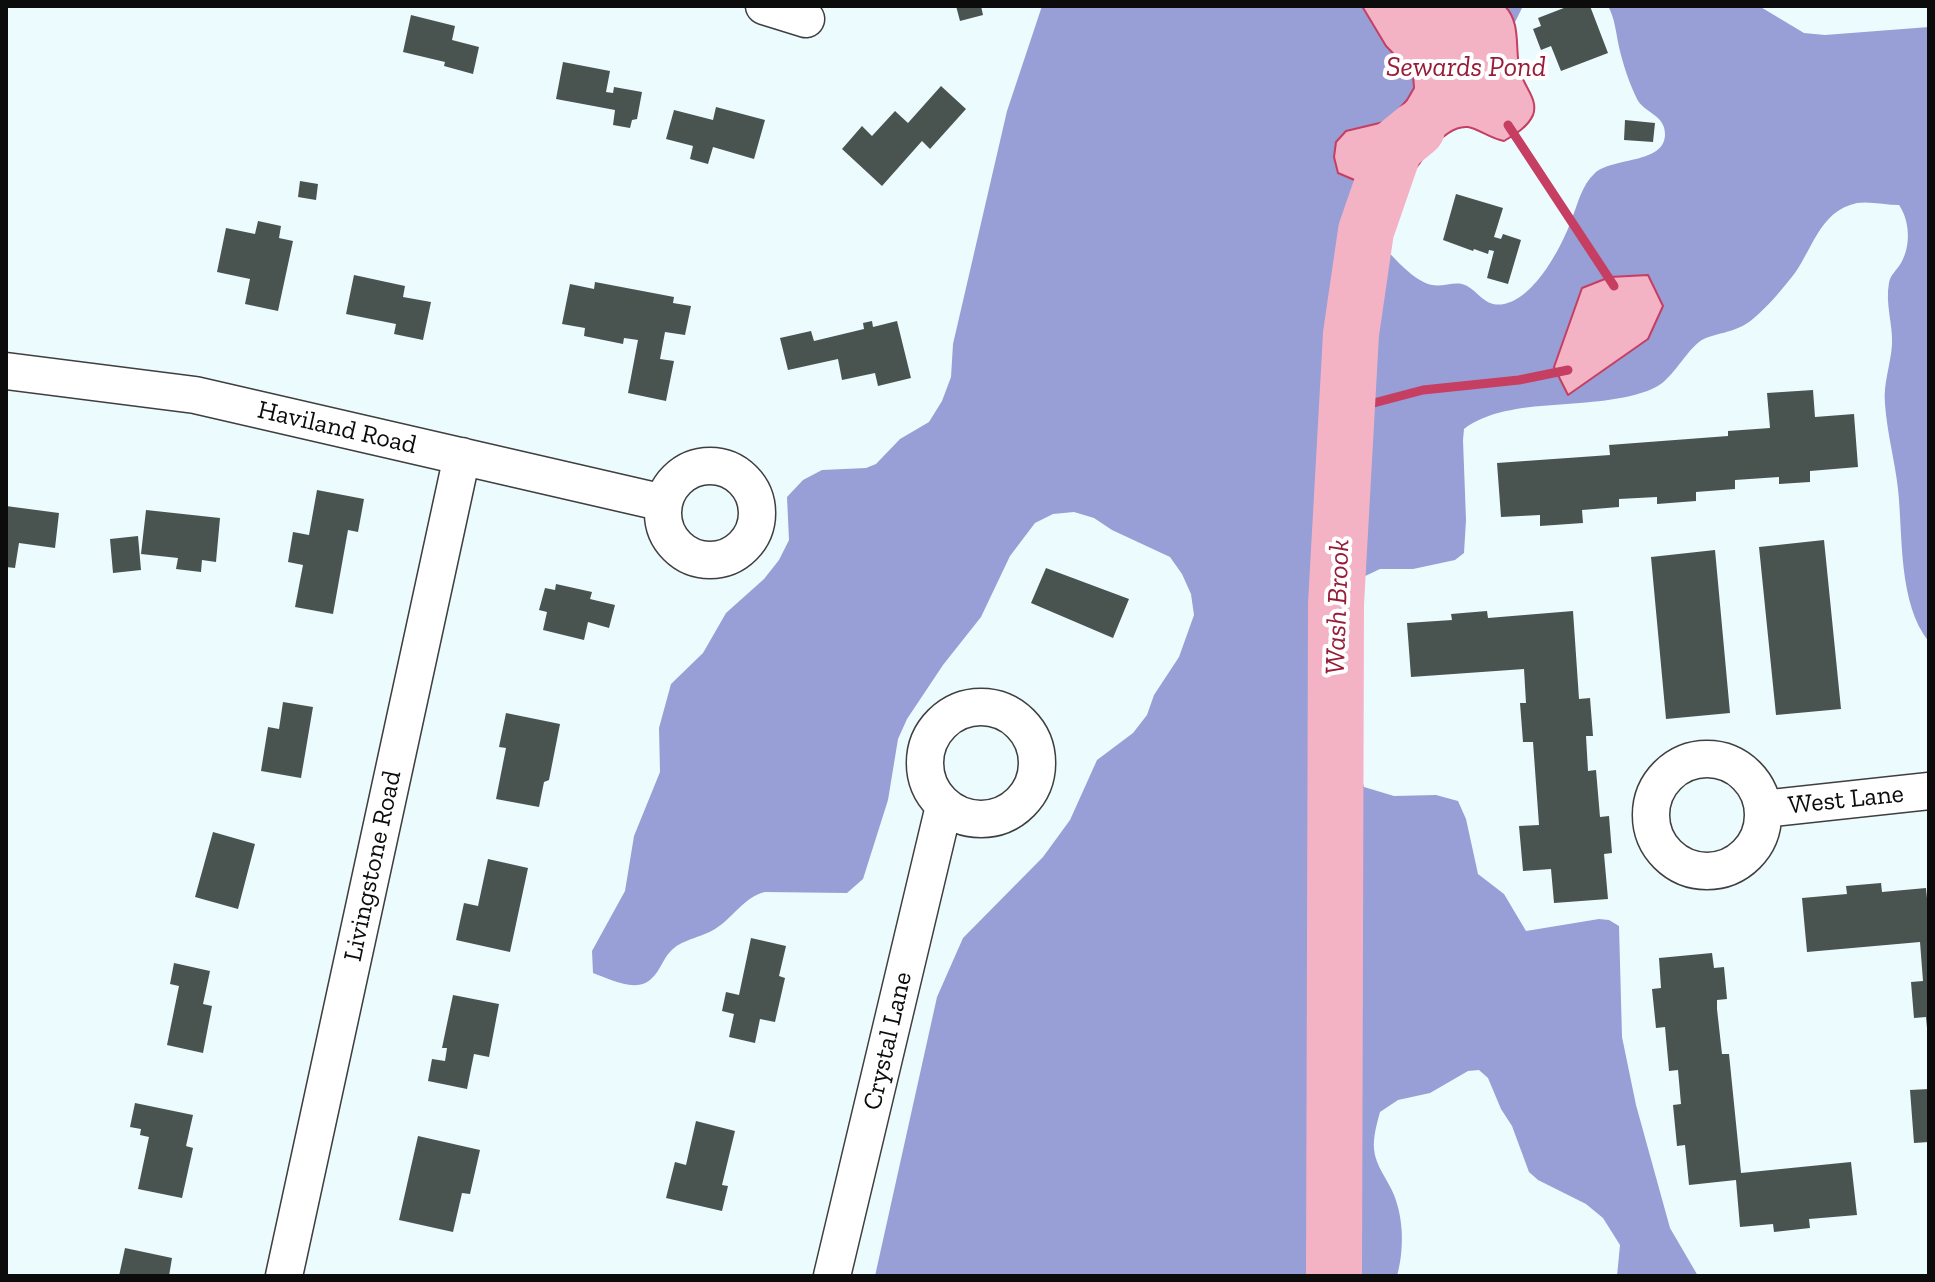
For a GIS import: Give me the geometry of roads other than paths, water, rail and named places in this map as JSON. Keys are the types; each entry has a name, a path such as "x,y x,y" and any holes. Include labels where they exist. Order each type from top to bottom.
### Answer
{"street":[{"path":"764,6 806,19"},
{"name":"Haviland Road","path":"6,371 195,395 664,503"},
{"name":"Livingstone Road","path":"284,1276 462,456"},
{"name":"West Lane","path":"1763,809 1929,791"},
{"name":"Crystal Lane","path":"832,1276 944,806"}],"water":[{"name":"Sewards Pond","path":"1362,6 1505,6 1514,23 1520,70 1533,101 1531,119 1504,141 1468,127 1457,128 1426,154 1397,198 1338,173 1334,157 1336,142 1346,131 1388,121 1414,88 1413,74 1386,46"},
{"path":"1648,275 1663,306 1648,339 1568,395 1554,367 1582,288 1610,277"}],"waterway":[{"path":"1508,125 1614,286"},
{"name":"Wash Brook","path":"1334,1276 1336,604 1351,334 1366,231 1395,147 1417,129"},
{"path":"1347,410 1423,390 1519,380 1568,370"}]}
